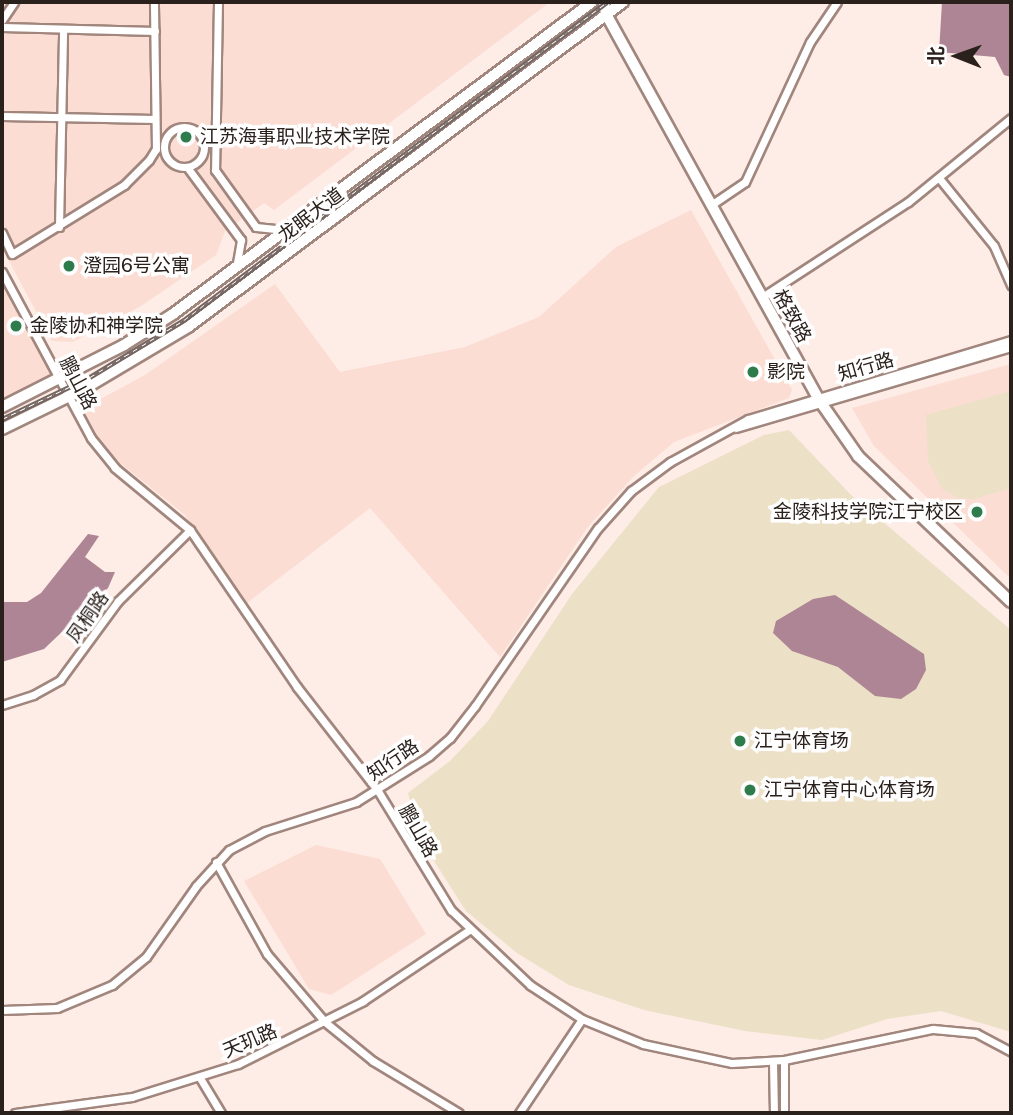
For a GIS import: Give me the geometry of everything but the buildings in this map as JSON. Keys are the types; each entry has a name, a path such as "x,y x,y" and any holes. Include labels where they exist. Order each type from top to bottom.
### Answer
{"main road":[{"name":"龙眠大道","path":"2,407 144,333 592,2"},
{"name":"格致路","path":"604,2 606,14 820,401 858,456 1011,602"},
{"name":"龙眠大道","path":"2,429 67,398 188,327 623,2"}],"street":[{"path":"2,20 13,2"},
{"path":"2,233 12,254 59,227 124,185 161,149 171,133 182,127 200,135 204,148 199,160 187,167 175,165 161,149 155,119 154,2"},
{"path":"218,2 215,170 256,227 286,230"},
{"path":"712,205 745,182 757,163 810,43 836,2"},
{"path":"2,27 155,31"},
{"path":"59,227 63,29"},
{"path":"2,116 155,119"},
{"path":"762,297 939,178 1011,118"},
{"path":"204,148 215,148"},
{"path":"187,167 241,240 236,267"},
{"path":"939,178 994,246 1011,285"},
{"name":"鹏山路","path":"2,272 67,398 115,468 190,530 298,687 378,791 425,874 469,930 530,985 583,1019 684,1055 732,1063 773,1062 933,1029 976,1033 1011,1052"},
{"name":"知行路","path":"2,1010 57,1008 113,985 146,957 216,862 246,839 378,791 450,738 598,528 631,491 687,451 732,429 1011,340"},
{"name":"知行路","path":"820,401 1011,347"},
{"name":"凤桐路","path":"2,705 33,695 60,680 124,594 190,530"},
{"path":"216,862 267,954 325,1022 373,1061 459,1113"},
{"name":"天玑路","path":"15,1113 132,1097 201,1078 325,1022 469,930"},
{"path":"519,1113 583,1019"},
{"path":"784,1060 784,1113"},
{"path":"773,1062 774,1113"},
{"path":"201,1078 221,1113"}],"shaded area":[{"name":"江苏海事职业技术学院","path":"2,2 550,2 274,210 264,203 225,231 216,255 141,306 73,342 52,341 2,248"},
{"path":"942,2 1011,2 1011,77 1004,75 995,57 939,52"},
{"path":"691,210 792,390 789,398 674,442 634,476 587,528 500,657 370,508 247,603 185,515 109,454 84,417 86,407 145,375 275,284 340,372 465,347 539,317 616,247"},
{"name":"金陵协和神学院","path":"2,272 57,380 2,406"},
{"name":"金陵科技学院江宁校区","path":"1011,364 1011,579 874,446 852,408"},
{"path":"1011,391 1011,488 974,499 958,498 942,489 928,461 926,415"},
{"name":"江宁体育场","path":"789,430 851,495 1011,630 1011,1032 941,1011 887,1019 822,1040 745,1031 644,1010 569,985 517,953 466,911 420,839 408,793 450,761 488,721 572,594 659,487 764,435"},
{"path":"88,534 99,536 85,557 105,572 115,572 108,588 44,649 2,662 2,602 27,602 41,593"},
{"path":"835,595 924,654 926,670 916,689 901,699 875,696 838,667 792,651 773,633 776,621 813,599"},
{"path":"316,845 380,859 426,934 331,995 309,989 244,881"}],"railway":[{"path":"2,419 90,377 184,320 607,2"}],"place":[{"name":"江苏海事职业技术学院","path":"186,137"},
{"name":"澄园6号公寓","path":"69,266"},
{"name":"金陵协和神学院","path":"16,326"},
{"name":"影院","path":"753,372"},
{"name":"金陵科技学院江宁校区","path":"977,512"},
{"name":"江宁体育场","path":"740,741"},
{"name":"江宁体育中心体育场","path":"750,790"}]}
